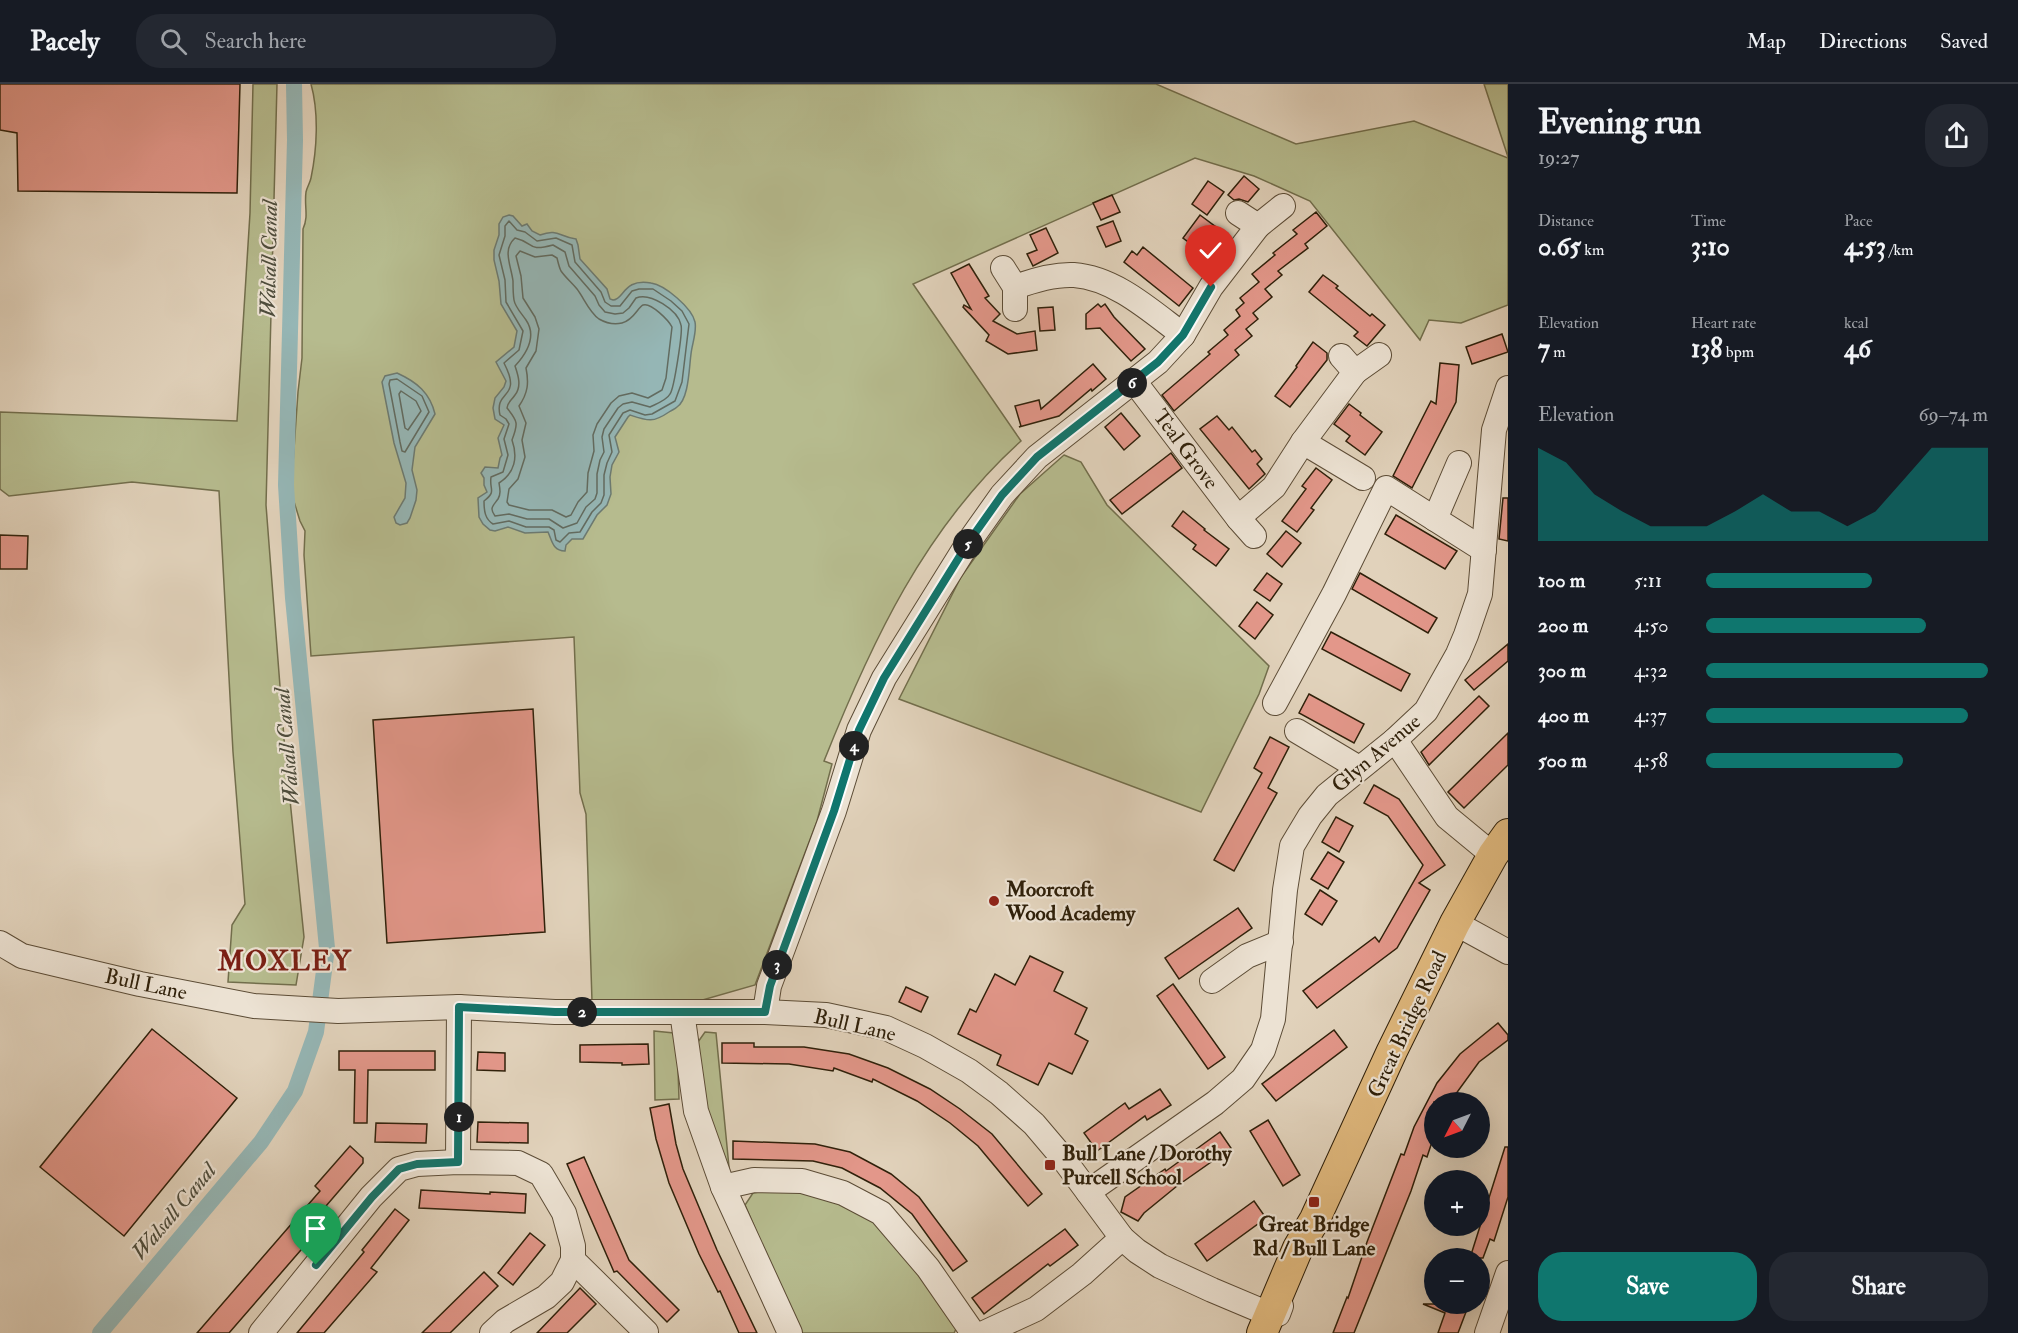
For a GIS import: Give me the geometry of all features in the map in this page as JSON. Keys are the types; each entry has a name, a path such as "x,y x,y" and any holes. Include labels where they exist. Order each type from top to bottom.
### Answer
{"main road":[{"name":"Great Bridge Road","path":"1271,1328 1298,1248 1316,1220 1392,1051 1455,923 1501,844"},
{"name":"Great Bridge Road","path":"1271,1328 1298,1286 1308,1262 1316,1220"}],"street":[{"path":"765,1012 770,986 834,811 859,730 884,678 968,543 1002,495 1037,457 1158,362 1183,335 1248,219 1283,207"},
{"path":"1011,288 1040,279 1083,276 1122,290 1183,335"},
{"path":"1238,518 1274,487 1304,442 1348,364 1379,355"},
{"name":"Teal Grove","path":"1134,381 1254,536"},
{"name":"Glyn Avenue","path":"1088,1192 1190,1121 1243,1079 1263,1050 1274,1019 1285,890 1292,846 1310,816 1327,795 1395,740 1426,711 1458,654 1480,594 1494,430 1508,388"},
{"path":"1304,442 1363,478"},
{"path":"1435,519 1459,463"},
{"path":"1275,703 1334,594 1386,488 1484,550"},
{"path":"1297,731 1359,768"},
{"path":"1395,740 1447,817 1501,844"},
{"path":"1455,923 1508,952"},
{"path":"1212,981 1247,956 1281,942"},
{"name":"Bull Lane","path":"0,943 22,956 140,984 254,1006 338,1011 459,1007 555,1012 765,1012 826,1015 886,1028 925,1046 983,1081 1034,1124 1062,1157 1122,1238 1137,1251 1160,1266 1212,1290 1271,1328"},
{"path":"458,1162 459,1007"},
{"path":"682,1012 696,1111 723,1187 790,1333"},
{"path":"261,1333 372,1197 399,1169 417,1164 518,1163 541,1174 564,1213 573,1246 573,1260 562,1282 546,1297 505,1321 492,1333"},
{"path":"723,1187 754,1180 802,1181 843,1193 881,1214 928,1268 973,1333"},
{"path":"984,1333 1036,1309 1082,1274 1122,1238"},
{"path":"573,1260 652,1329"},
{"path":"1487,1333 1508,1273"}],"green space":[{"path":"253,84 277,84 266,505 285,751 304,937 296,985 228,982 232,925 245,904 233,752 219,491 132,482 9,496 0,489 0,412 237,421 250,213"},
{"path":"311,84 1156,84 1296,144 1414,121 1508,158 1508,305 1461,323 1429,320 1420,340 1310,201 1254,176 1195,158 913,284 1021,441 956,511 929,549 904,589 861,673 824,761 832,764 817,821 755,985 699,1001 592,1001 586,814 580,793 574,637 311,656 304,555 305,531 291,492 302,358 303,229 306,220 306,192 311,178 316,143 314,95"},
{"path":"1484,84 1508,84 1508,157"},
{"path":"1064,455 1081,462 1107,505 1269,666 1259,694 1201,812 899,699 961,577 1020,494"},
{"path":"654,1031 674,1033 677,1040 679,1099 655,1100"},
{"path":"705,1032 716,1033 729,1167 722,1165 708,1121 698,1042"},
{"path":"778,1189 838,1199 880,1223 958,1325 954,1333 800,1333 745,1205 753,1193"}],"water":[{"path":"513,216 522,226 527,224 532,231 540,235 551,232 576,239 580,259 607,289 610,299 617,299 635,284 651,283 677,298 689,310 695,322 688,383 681,403 663,416 654,419 646,420 630,415 628,417 615,437 619,452 612,465 611,494 607,505 597,515 583,539 572,539 566,545 565,551 555,547 548,532 525,533 508,527 495,531 490,530 479,517 478,498 487,492 481,473 485,467 498,468 502,455 498,438 504,425 495,419 493,408 495,398 506,381 496,362 514,347 517,331 501,304 494,260 499,224 503,217"},
{"path":"397,373 422,389 430,400 435,414 415,447 412,470 417,490 416,500 407,523 400,525 396,523 394,517 405,498 406,483 394,443 382,382 385,376"}],"building":[{"path":"0,84 240,84 237,193 18,191 17,133 0,130"},
{"path":"1244,176 1259,189 1248,202 1234,200 1228,195"},
{"path":"1208,181 1224,192 1207,215 1192,204"},
{"path":"1112,195 1120,212 1101,220 1093,203"},
{"path":"1316,212 1327,226 1305,244 1308,248 1278,271 1282,275 1265,289 1272,297 1253,313 1258,319 1246,329 1252,336 1235,350 1239,355 1174,411 1162,395 1210,354 1208,352 1228,335 1224,330 1240,316 1236,310 1244,303 1240,298 1259,282 1252,274 1297,234 1293,230"},
{"path":"1200,215 1216,227 1199,250 1183,238"},
{"path":"1113,221 1121,241 1106,247 1097,227"},
{"path":"1046,228 1058,253 1033,266 1027,254 1037,250 1030,235"},
{"path":"1143,247 1193,288 1179,306 1124,262 1132,251 1137,255"},
{"path":"969,264 989,296 985,298 1000,314 993,321 1017,334 1035,331 1037,350 1008,354 986,341 989,335 963,307 964,305 971,309 951,273"},
{"path":"1323,275 1370,316 1372,314 1385,325 1367,346 1354,336 1358,332 1309,292"},
{"path":"1098,304 1101,307 1105,304 1114,317 1145,349 1131,361 1100,328 1086,329 1086,314"},
{"path":"1053,307 1055,330 1040,331 1038,308"},
{"path":"1502,334 1508,352 1472,364 1466,347"},
{"path":"1313,342 1327,353 1327,360 1290,407 1275,396"},
{"path":"1440,363 1459,365 1456,402 1412,488 1393,476 1431,401 1436,404"},
{"path":"1093,364 1106,379 1092,391 1091,389 1059,416 1019,427 1021,426 1015,406 1039,400 1041,409"},
{"path":"1349,404 1382,432 1365,455 1346,441 1350,436 1334,424"},
{"path":"1121,413 1140,436 1124,450 1105,427"},
{"path":"1217,416 1229,430 1232,427 1252,452 1255,450 1262,459 1257,464 1265,474 1249,489 1200,429"},
{"path":"1171,453 1182,468 1122,514 1110,500"},
{"path":"1316,468 1332,480 1311,508 1314,510 1297,532 1282,521 1306,489 1302,486"},
{"path":"1503,498 1508,498 1508,541 1499,539"},
{"path":"1183,511 1229,549 1216,566 1193,549 1196,545 1172,526"},
{"path":"1396,515 1457,551 1445,569 1385,534"},
{"path":"1286,531 1301,543 1282,567 1267,554"},
{"path":"0,535 28,536 27,569 0,569"},
{"path":"1267,573 1282,584 1270,601 1254,590"},
{"path":"1360,573 1437,618 1428,633 1352,589"},
{"path":"1257,602 1273,615 1255,639 1239,626"},
{"path":"1331,632 1410,674 1401,691 1322,649"},
{"path":"1508,644 1508,661 1474,690 1465,680"},
{"path":"1309,694 1364,724 1354,743 1299,713"},
{"path":"1479,696 1489,706 1429,765 1421,752"},
{"path":"533,709 545,932 387,943 373,720"},
{"path":"1508,733 1508,765 1464,808 1448,792"},
{"path":"1270,737 1289,747 1268,788 1277,793 1234,871 1214,860 1262,773 1254,768"},
{"path":"1374,785 1399,799 1445,865 1419,883 1430,890 1397,948 1317,1008 1303,991 1375,937 1379,942 1423,865 1388,816 1364,803"},
{"path":"1336,817 1353,826 1339,852 1322,842"},
{"path":"1328,852 1344,862 1328,889 1311,879"},
{"path":"1320,890 1337,901 1322,925 1305,914"},
{"path":"1238,908 1252,928 1179,979 1165,958"},
{"path":"1030,956 1063,972 1054,991 1087,1008 1075,1034 1088,1041 1072,1074 1049,1063 1038,1085 997,1065 1001,1055 958,1034 970,1009 976,1012 995,974 1015,985"},
{"path":"1173,984 1225,1057 1208,1069 1157,996"},
{"path":"906,987 928,997 921,1012 899,1002"},
{"path":"1498,1023 1508,1035 1508,1040 1479,1062 1457,1092 1432,1092 1460,1054"},
{"path":"152,1029 237,1098 124,1236 40,1167"},
{"path":"1334,1030 1347,1047 1276,1101 1262,1084"},
{"path":"722,1043 754,1043 754,1047 804,1047 849,1054 888,1068 930,1089 992,1134 1042,1194 1028,1206 978,1146 950,1123 917,1101 873,1079 872,1082 834,1068 833,1071 789,1064 722,1063"},
{"path":"648,1044 649,1064 580,1062 580,1045"},
{"path":"339,1051 435,1051 435,1070 368,1070 367,1123 354,1123 355,1070 339,1070"},
{"path":"478,1052 505,1053 505,1071 477,1070"},
{"path":"1160,1089 1171,1105 1147,1120 1145,1116 1097,1151 1084,1133 1125,1103 1129,1109"},
{"path":"669,1104 683,1169 717,1250 757,1333 739,1333 720,1291 718,1292 699,1254 669,1183 650,1108"},
{"path":"1424,1108 1424,1156 1354,1333 1333,1333 1401,1154 1404,1155"},
{"path":"1268,1120 1300,1175 1283,1186 1250,1131"},
{"path":"478,1122 528,1123 528,1143 477,1142"},
{"path":"376,1123 427,1124 426,1143 375,1142"},
{"path":"1220,1132 1231,1148 1177,1186 1144,1213 1138,1221 1121,1212 1125,1197"},
{"path":"733,1141 815,1144 850,1152 891,1174 919,1197 967,1261 953,1271 912,1214 880,1188 842,1168 813,1161 733,1159"},
{"path":"350,1146 363,1158 363,1163 326,1206 333,1213 229,1333 197,1333 320,1191 315,1186"},
{"path":"1505,1147 1508,1147 1508,1197 1494,1241 1490,1239 1487,1248 1473,1248 1477,1236 1490,1236 1490,1195"},
{"path":"584,1157 629,1260 679,1310 667,1322 617,1271 614,1272 567,1164"},
{"path":"421,1190 526,1194 525,1213 419,1208"},
{"path":"1254,1201 1266,1218 1207,1261 1195,1244"},
{"path":"395,1209 409,1220 371,1268 377,1272 324,1333 297,1333 364,1252 362,1250"},
{"path":"1065,1229 1078,1245 1050,1266 1048,1264 984,1314 972,1298"},
{"path":"530,1233 545,1245 513,1285 498,1273"},
{"path":"484,1272 498,1286 450,1333 422,1333"},
{"path":"580,1288 596,1304 567,1333 537,1333"},
{"path":"1445,1314 1465,1314 1458,1333 1438,1333"}],"waterway":[{"name":"Walsall Canal","path":"100,1333 261,1142 295,1091 316,1032 327,948 293,598 286,485 295,140 294,84"}],"place":[{"name":"Moorcroft Wood Academy","path":"994,901"},
{"name":"Bull Lane / Dorothy Purcell School","path":"1050,1165"},
{"name":"Great Bridge Rd / Bull Lane","path":"1314,1202"}],"district":[{"name":"MOXLEY","path":"285,961"}],"route":[{"path":"316,1265 372,1197 399,1169 417,1164 458,1162 459,1007 555,1012 765,1012 770,986 834,811 859,730 884,678 968,543 1002,495 1037,457 1158,362 1183,335 1211,287"}]}
